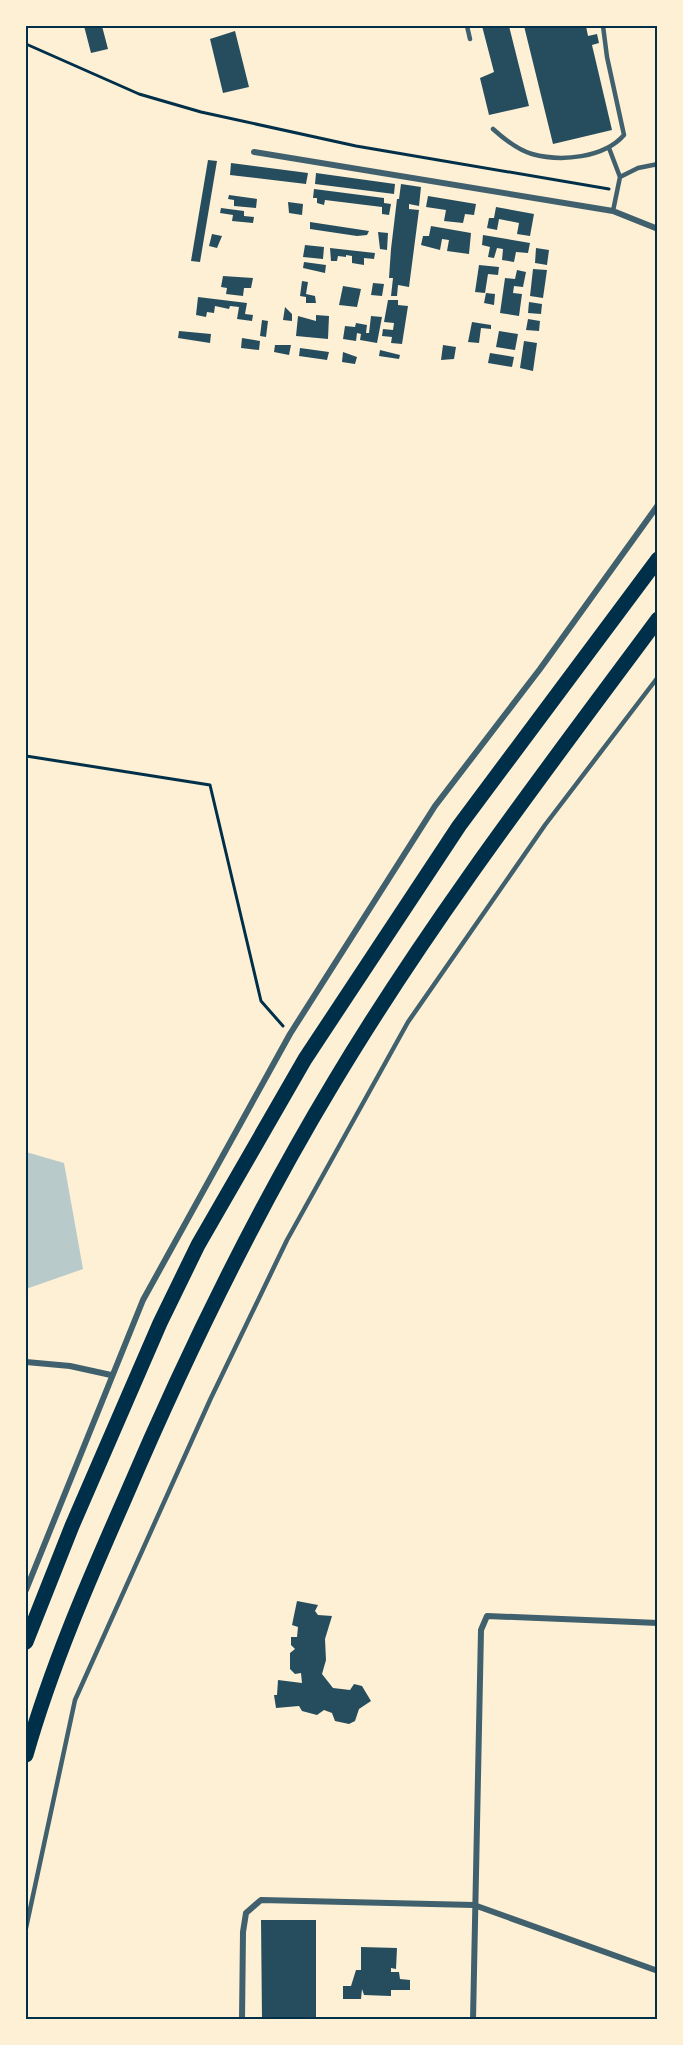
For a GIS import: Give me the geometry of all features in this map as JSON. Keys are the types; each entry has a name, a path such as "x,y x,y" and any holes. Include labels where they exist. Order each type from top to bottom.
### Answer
{"highway":[{"path":"26,1642 98,1464 160,1323 198,1245 264,1130 368,960 459,826 657,559"},
{"path":"26,1755 63,1645 171,1390 229,1273 333,1083 378,1011 503,828 657,619"}],"street":[{"path":"254,153 613,211 657,229"},
{"path":"26,1590 143,1300 290,1035 435,806 540,669 657,505"},
{"path":"26,1362 70,1366 111,1375"},
{"path":"473,2019 481,1630 487,1616 657,1623"},
{"path":"242,2019 244,1923 246,1913 261,1900 474,1905 657,1971"}],"lane":[{"path":"467,26 470,39"},
{"path":"493,129 504,140 531,154 578,157 614,147 624,135 607,57 603,26"},
{"path":"609,148 620,177 613,211"},
{"path":"620,177 638,168 657,164"},
{"path":"26,1928 75,1700 210,1400 286,1240 408,1022 545,825 657,677"}],"path":[{"path":"26,44 140,94 201,112 356,146 592,184 617,192"},
{"path":"26,756 210,785 261,1001 290,1035"}],"shaded area":[{"path":"26,1152 64,1163 83,1269 26,1289"}],"building":[{"path":"84,26 102,26 108,49 91,53"},
{"path":"482,26 509,26 529,106 489,115 480,78 494,72"},
{"path":"524,26 586,26 588,36 597,34 599,43 592,45 612,130 553,144"},
{"path":"235,31 249,87 223,93 210,39"},
{"path":"208,160 217,161 200,262 191,261"},
{"path":"231,163 308,173 306,184 230,175"},
{"path":"316,173 395,184 394,194 315,184"},
{"path":"401,184 421,187 419,206 409,204 409,209 419,210 409,287 398,285 397,296 391,296 393,278 389,278 391,249"},
{"path":"314,189 384,198 384,203 391,204 389,215 382,214 382,207 325,200 324,205 317,203 317,198 313,198"},
{"path":"229,195 257,199 256,208 234,206 234,200 228,199"},
{"path":"428,196 476,204 474,215 465,214 463,223 444,221 446,210 426,207"},
{"path":"288,202 303,204 302,215 289,213"},
{"path":"496,207 534,214 530,236 517,234 519,223 499,219 497,230 487,228 489,218 494,218"},
{"path":"221,208 244,211 244,216 254,217 253,223 232,221 233,215 220,213"},
{"path":"310,222 369,231 367,235 357,236 310,229"},
{"path":"431,226 471,233 469,254 447,251 449,240 442,239 440,250 421,245 423,236 429,236"},
{"path":"378,232 388,233 387,250 380,249"},
{"path":"212,234 222,236 217,248 209,246"},
{"path":"483,235 530,243 528,253 516,252 514,262 502,260 503,249 497,248 494,258 488,257 490,247 482,245"},
{"path":"305,245 324,247 323,259 303,257"},
{"path":"330,248 375,253 374,259 364,258 364,265 352,263 352,256 346,255 346,257 338,256 337,261 331,261"},
{"path":"536,248 549,250 547,265 535,263"},
{"path":"304,262 326,265 325,273 303,268"},
{"path":"479,265 499,267 498,275 488,274 485,293 475,292"},
{"path":"533,269 547,270 543,298 530,296"},
{"path":"517,270 526,272 523,287 514,286 513,293 522,294 519,316 500,313 505,278 515,279"},
{"path":"223,276 253,278 251,288 244,288 243,296 226,294 227,288 221,287"},
{"path":"302,281 308,282 306,294 315,296 316,303 306,303 306,297 300,296"},
{"path":"373,283 384,284 382,296 371,295"},
{"path":"343,286 361,289 357,307 339,305"},
{"path":"486,293 495,294 494,305 484,303"},
{"path":"198,297 247,303 245,314 253,315 252,321 237,319 239,307 230,306 229,309 215,306 214,313 207,312 206,317 196,315"},
{"path":"388,300 398,300 398,305 408,306 402,344 391,343 392,337 382,336 383,329 393,330 394,323 384,322"},
{"path":"529,302 542,304 541,314 528,313"},
{"path":"285,307 292,314 292,321 283,320"},
{"path":"316,315 329,316 328,339 296,336 298,316 316,321"},
{"path":"371,316 382,317 377,343 360,340 361,334 357,333 356,341 343,339 345,326 355,327 356,323 367,325 366,333 369,333"},
{"path":"528,319 540,321 539,331 526,330"},
{"path":"262,320 268,321 266,337 260,336"},
{"path":"472,322 491,325 491,329 481,328 479,343 468,342"},
{"path":"179,331 211,334 210,343 178,338"},
{"path":"499,331 518,334 515,350 496,347"},
{"path":"242,338 260,341 259,350 241,348"},
{"path":"524,341 537,343 533,371 520,368"},
{"path":"275,345 291,345 289,355 274,352"},
{"path":"443,345 456,347 454,359 441,360"},
{"path":"300,348 329,352 327,360 299,356"},
{"path":"380,350 400,355 399,359 379,356"},
{"path":"343,352 357,357 355,364 342,362"},
{"path":"490,353 514,357 512,367 488,363"},
{"path":"297,1601 318,1605 315,1611 318,1615 332,1616 325,1639 326,1660 322,1674 333,1688 350,1690 354,1684 362,1686 371,1701 359,1709 355,1721 349,1724 335,1721 332,1713 324,1710 317,1715 302,1711 299,1706 276,1708 274,1695 277,1695 278,1680 302,1683 301,1673 295,1674 290,1669 290,1653 295,1649 291,1645 291,1637 297,1637 298,1627 292,1625"},
{"path":"261,1920 316,1920 316,2020 262,2020"},
{"path":"361,1947 397,1948 396,1969 391,1968 391,1972 399,1972 400,1979 410,1980 410,1990 391,1990 391,1996 364,1995 362,1989 361,1999 343,1999 343,1986 351,1986 356,1970 361,1970"}]}
